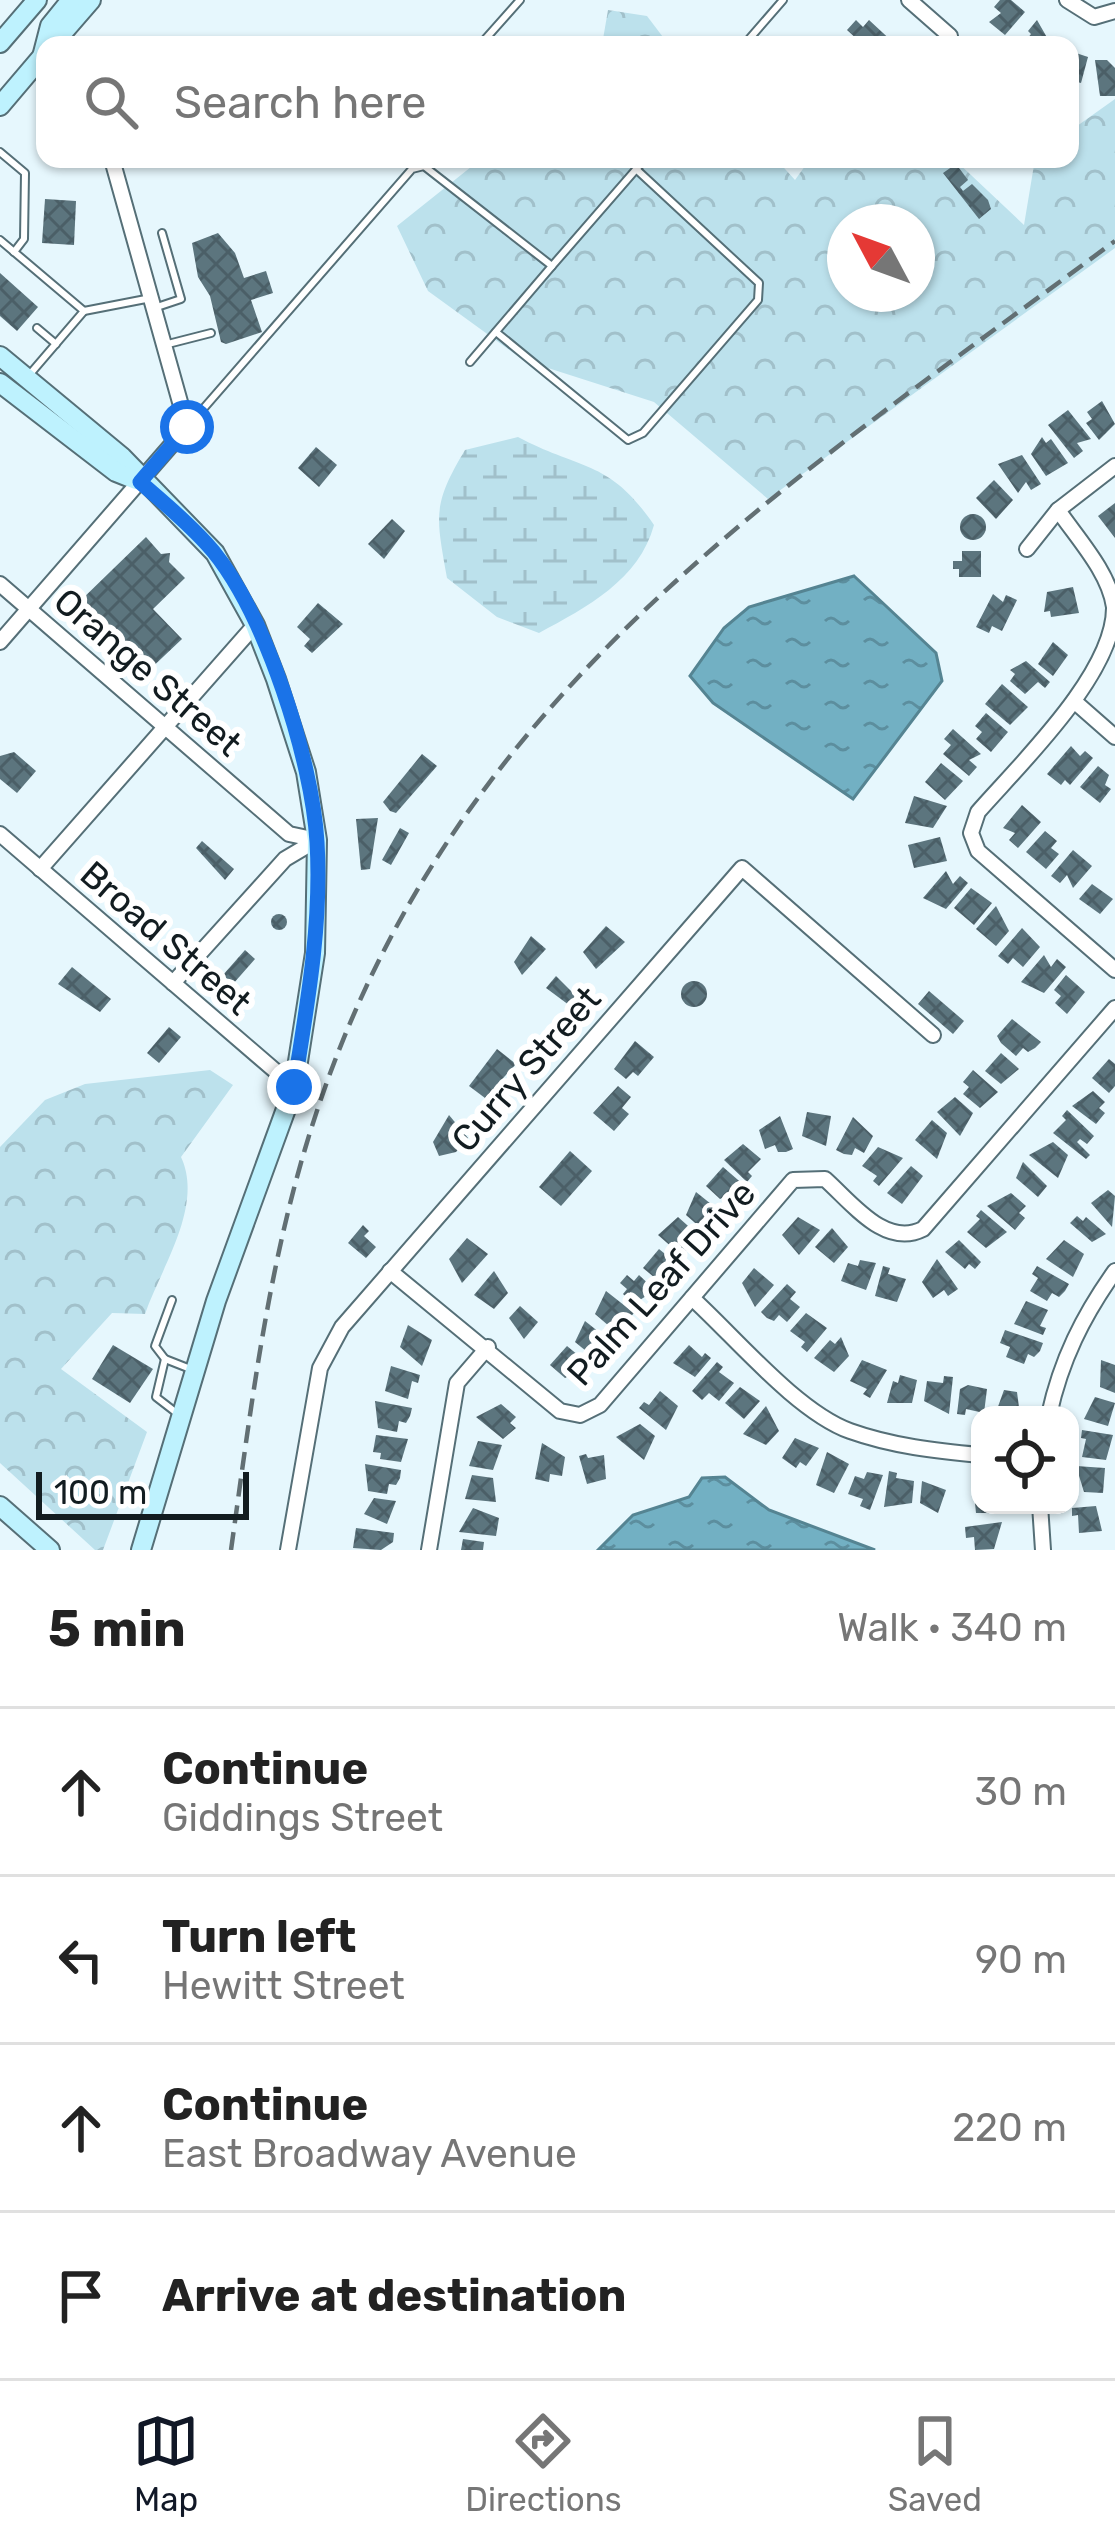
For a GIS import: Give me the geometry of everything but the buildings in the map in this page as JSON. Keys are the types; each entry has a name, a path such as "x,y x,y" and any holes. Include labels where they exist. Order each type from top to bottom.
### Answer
{"main road":[{"path":"2,36 37,0"},
{"path":"48,36 50,26 71,0"},
{"path":"60,36 92,0"},
{"path":"0,106 36,64"},
{"path":"0,356 122,457 140,482 214,553 255,625 306,772 317,840 315,953 294,1087 216,1301 141,1550"},
{"path":"0,383 116,472 140,482"},
{"path":"0,1505 50,1550"}],"street":[{"path":"909,0 950,36"},
{"path":"1066,0 1094,17 1115,10"},
{"path":"0,642 187,427 114,168"},
{"path":"1027,549 1058,510 1115,466"},
{"path":"1058,510 1107,583 1114,607 1112,632 1099,670 978,812 971,833 978,851 1115,970"},
{"name":"Orange Street","path":"0,584 289,834 317,840"},
{"path":"40,869 255,625"},
{"path":"1073,701 1115,737"},
{"name":"Broad Street","path":"0,834 294,1087"},
{"path":"173,983 285,859 317,840"},
{"name":"Curry Street","path":"288,1550 320,1368 342,1327 742,868 932,1035"},
{"name":"Palm Leaf Drive","path":"390,1270 560,1411 580,1415 600,1405 793,1180 808,1175 825,1179 888,1233 908,1237 923,1229 1115,1008"},
{"path":"1051,1406 1083,1317 1115,1271"},
{"path":"692,1298 814,1411 847,1430 914,1448 971,1454"},
{"path":"428,1550 457,1383 488,1347"},
{"path":"1041,1514 1043,1550"}],"lane":[{"path":"488,36 520,0"},
{"path":"751,36 783,0"},
{"path":"2,158 26,173 24,239 14,252"},
{"path":"187,427 412,169 435,169 552,266"},
{"path":"470,362 636,169 759,283 758,300 643,433 628,440 496,332"},
{"path":"27,377 83,311 181,299 162,233"},
{"path":"0,240 83,311"},
{"path":"37,328 56,344"},
{"path":"164,345 211,333"},
{"path":"172,1300 155,1346 165,1359 197,1371"},
{"path":"165,1359 158,1404 184,1417"}],"green space":[{"path":"608,10 647,16 662,36 604,36"},
{"path":"1115,99 1115,248 768,499 654,402 523,360 428,291 397,226 470,168 784,168 795,180 804,168 964,168 1024,225 1034,168 1079,168 1079,125"},
{"path":"518,437 608,477 654,525 624,576 593,602 539,633 497,617 447,578 441,540 442,498 465,450"},
{"path":"210,1070 233,1085 181,1157 187,1176 184,1216 145,1314 112,1313 61,1369 147,1432 103,1550 95,1550 0,1463 0,1147 45,1100 85,1084"}],"water":[{"path":"854,576 936,653 942,681 853,799 713,703 690,676 724,628 749,607"},
{"path":"725,1477 769,1510 875,1550 598,1550 633,1515 689,1497 702,1478"}],"railway":[{"path":"231,1550 269,1298 305,1149 363,993 438,857 527,735 628,626 740,525 860,430 1115,241"}],"route":[{"path":"187,427 140,482 185,522 231,578 276,679 306,772 317,840 315,953 294,1087"}]}
